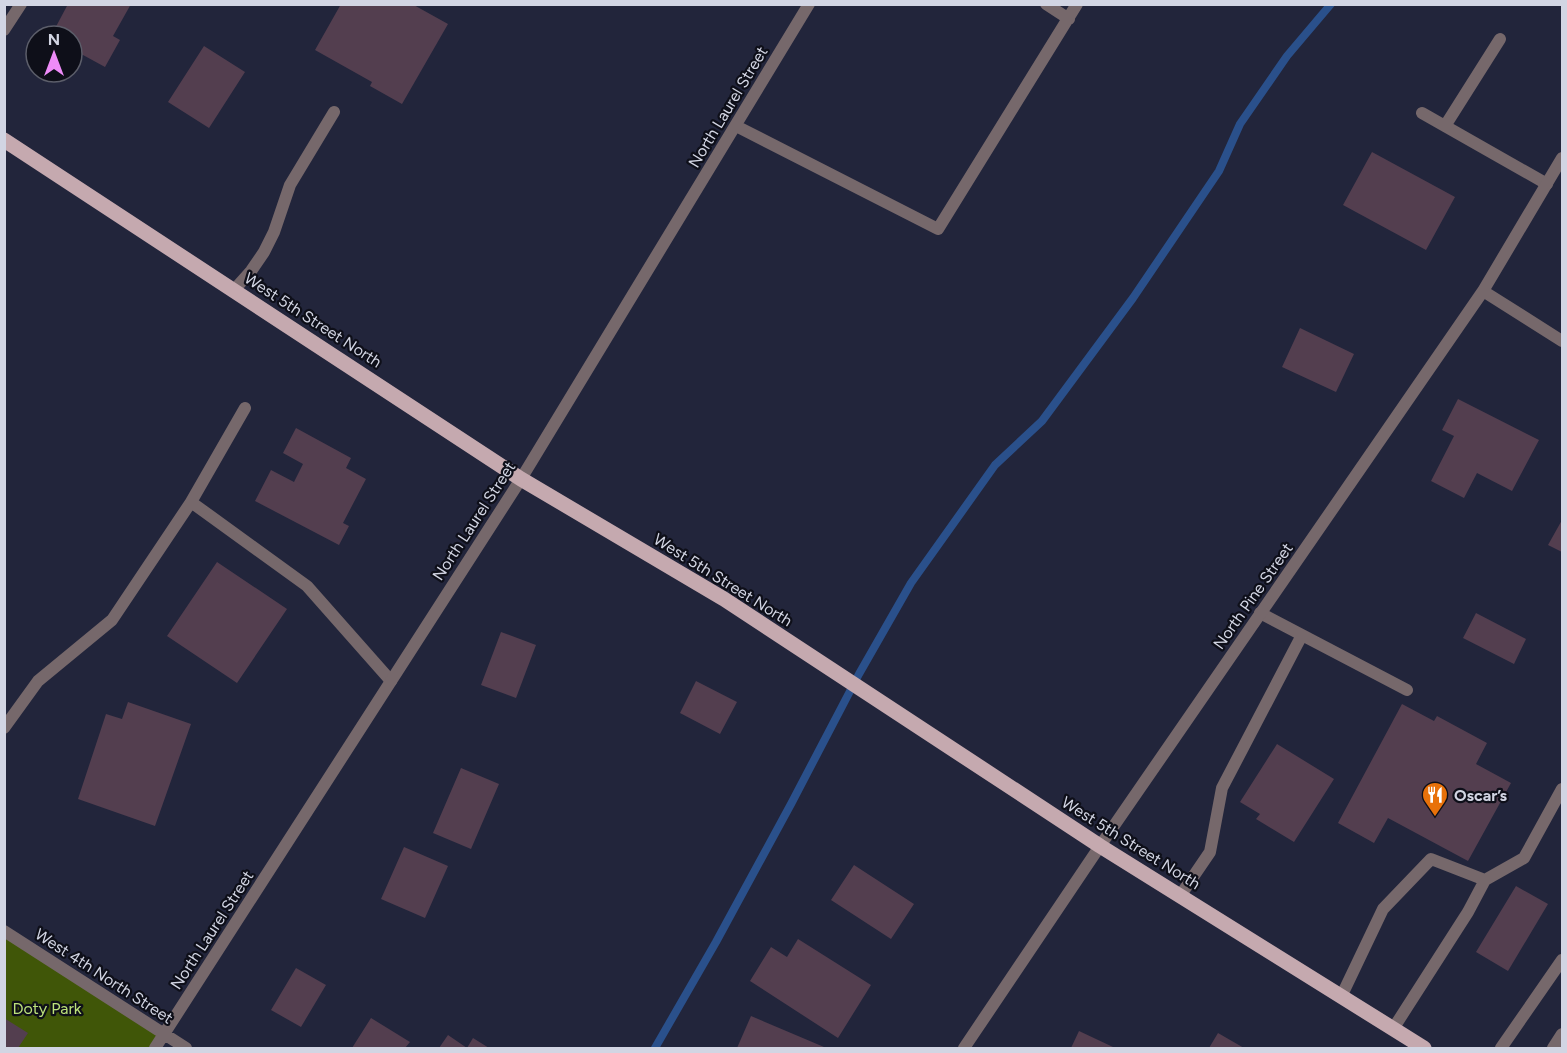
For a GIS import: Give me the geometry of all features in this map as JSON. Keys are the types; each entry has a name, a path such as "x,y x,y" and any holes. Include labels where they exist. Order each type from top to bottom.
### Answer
{"main road":[{"name":"West 5th Street North","path":"4,140 521,479 724,599 1100,846 1424,1048"}],"street":[{"path":"4,30 21,4"},
{"name":"North Laurel Street","path":"155,1048 521,479 809,4"},
{"path":"1046,4 1069,19"},
{"path":"735,126 938,229 1077,4"},
{"path":"1445,126 1500,39"},
{"path":"234,290 264,252 274,232 290,185 334,112"},
{"path":"1422,113 1547,184"},
{"name":"North Pine Street","path":"964,1048 1100,846 1483,291 1563,158"},
{"path":"1483,291 1563,341"},
{"path":"4,728 38,681 112,620 191,502 245,408"},
{"path":"191,502 307,586 391,681"},
{"path":"1260,613 1407,690"},
{"path":"1180,896 1210,852 1222,788 1302,635"},
{"path":"1393,1029 1468,912 1485,880 1524,858 1563,789"},
{"path":"1341,997 1383,909 1431,859 1485,880"},
{"name":"West 4th North Street","path":"4,931 186,1048"},
{"path":"1502,1048 1563,960"},
{"path":"1553,1048 1563,1034"}],"green space":[{"name":"Doty Park","path":"4,932 164,1034 155,1048 5,1048"}],"building":[{"path":"68,4 131,4 113,36 120,40 105,67 84,56 84,24 57,24"},
{"path":"341,4 412,4 448,24 402,104 370,86 372,82 315,50"},
{"path":"204,46 245,72 209,128 168,102"},
{"path":"1372,152 1455,197 1426,250 1343,205"},
{"path":"1300,328 1354,354 1336,392 1282,367"},
{"path":"1458,399 1539,440 1512,491 1477,473 1464,498 1431,481 1454,436 1442,430"},
{"path":"296,428 351,458 346,468 366,479 343,523 349,526 339,545 255,501 271,470 294,482 303,464 283,453"},
{"path":"1562,520 1562,552 1548,545"},
{"path":"217,562 287,609 237,683 167,636"},
{"path":"1476,613 1526,639 1514,664 1463,638"},
{"path":"501,632 536,645 516,698 481,685"},
{"path":"696,681 737,702 720,734 680,713"},
{"path":"128,702 191,724 155,826 78,799 106,714 122,719"},
{"path":"1402,704 1434,721 1437,716 1487,743 1476,764 1511,783 1468,861 1388,818 1374,843 1338,823"},
{"path":"1277,744 1334,779 1294,842 1256,819 1260,814 1240,802"},
{"path":"461,768 499,784 471,849 433,833"},
{"path":"404,847 448,866 425,918 381,899"},
{"path":"854,865 914,904 891,939 831,900"},
{"path":"1516,886 1548,904 1508,971 1476,952"},
{"path":"798,939 871,985 838,1038 750,981 771,947 787,957"},
{"path":"296,968 326,985 301,1027 271,1010"},
{"path":"751,1016 824,1047 737,1048"},
{"path":"4,1018 28,1033 18,1048 4,1048"},
{"path":"371,1018 410,1042 405,1048 352,1048"},
{"path":"1079,1031 1113,1047 1113,1048 1071,1048"},
{"path":"1218,1033 1244,1048 1209,1048"},
{"path":"448,1035 467,1048 439,1048"},
{"path":"473,1038 489,1048 467,1048"}],"waterway":[{"path":"655,1048 716,942 859,674 911,583 995,465 1042,421 1133,298 1219,171 1240,124 1287,56 1331,4"}],"place":[{"name":"Oscar’s","path":"1435,818"}]}
